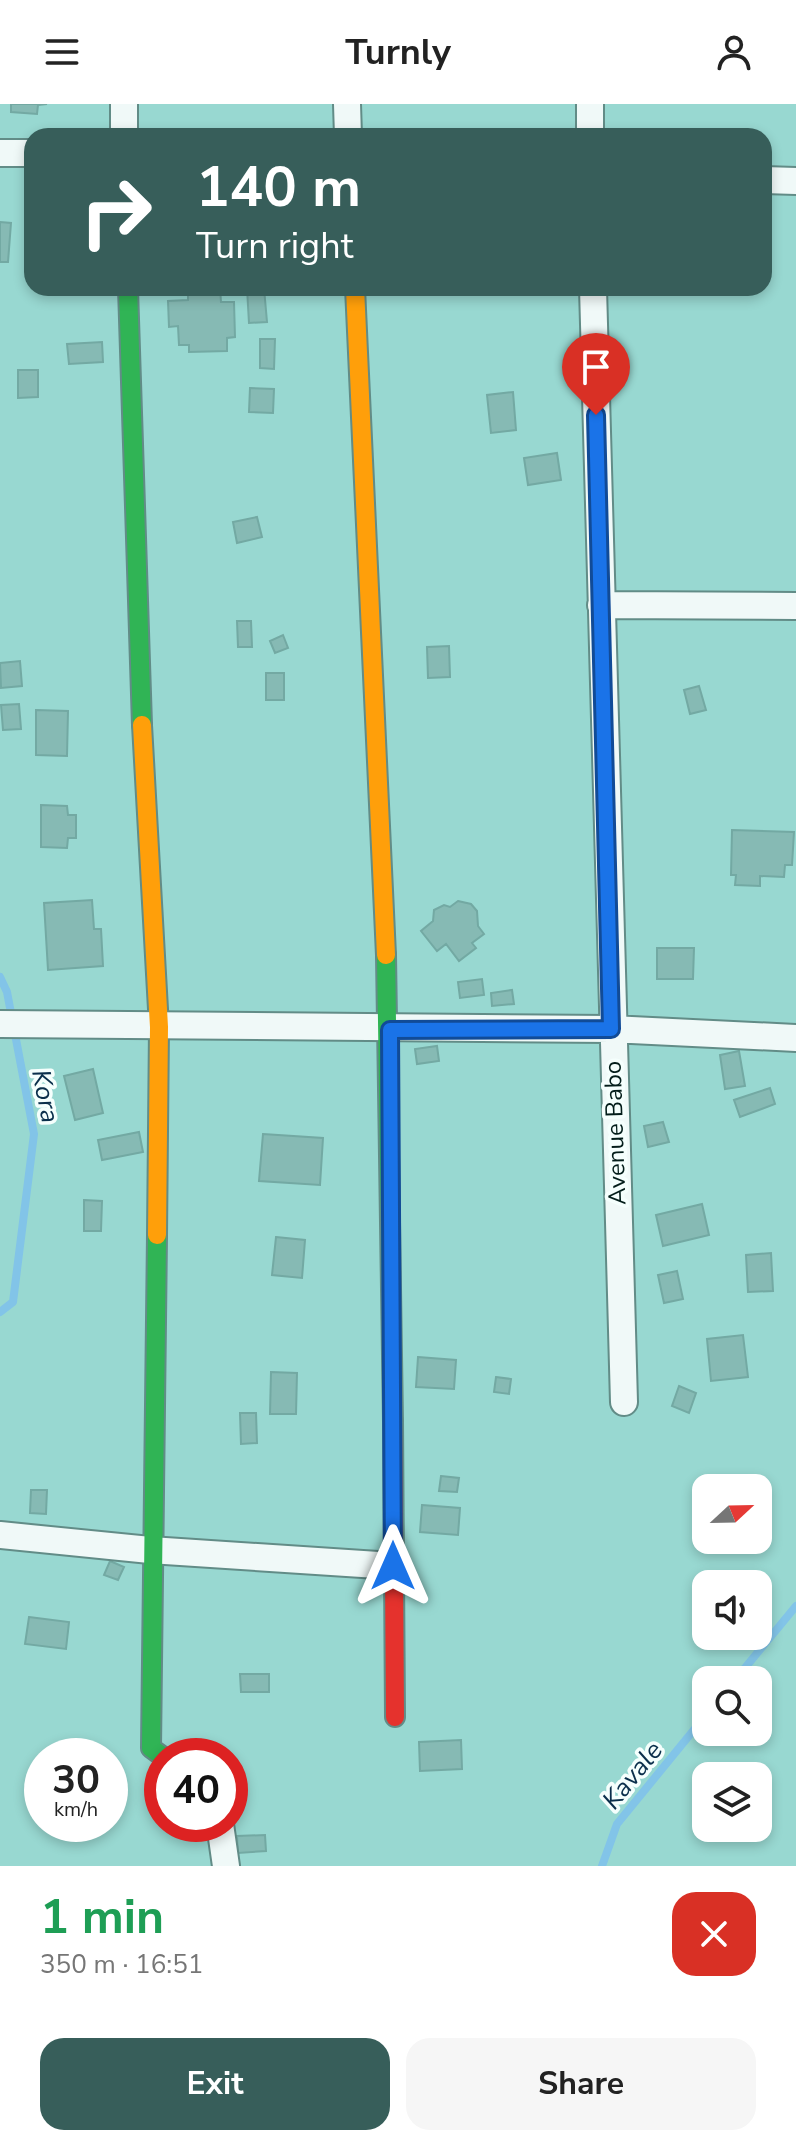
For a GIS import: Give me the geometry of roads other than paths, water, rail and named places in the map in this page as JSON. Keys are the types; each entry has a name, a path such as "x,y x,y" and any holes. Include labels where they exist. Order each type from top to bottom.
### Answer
{"street":[{"path":"124,104 124,128"},
{"path":"347,104 348,128"},
{"path":"590,104 590,128"},
{"path":"0,153 24,153"},
{"path":"772,180 796,181"},
{"path":"128,296 139,673 159,1027 150,1550 151,1738"},
{"path":"355,296 390,1030 395,1717"},
{"name":"Avenue Babo","path":"593,296 611,1029 624,1402"},
{"path":"601,605 796,606"},
{"path":"0,1024 390,1030 611,1029 796,1038"},
{"path":"0,1535 150,1550 393,1566"},
{"path":"223,1842 226,1866"}],"waterway":[{"name":"Kora","path":"0,977 7,992 34,1134 13,1302 0,1312"},
{"name":"Kavale","path":"747,1666 796,1606"},
{"name":"Kavale","path":"602,1866 617,1824 692,1732"}]}
